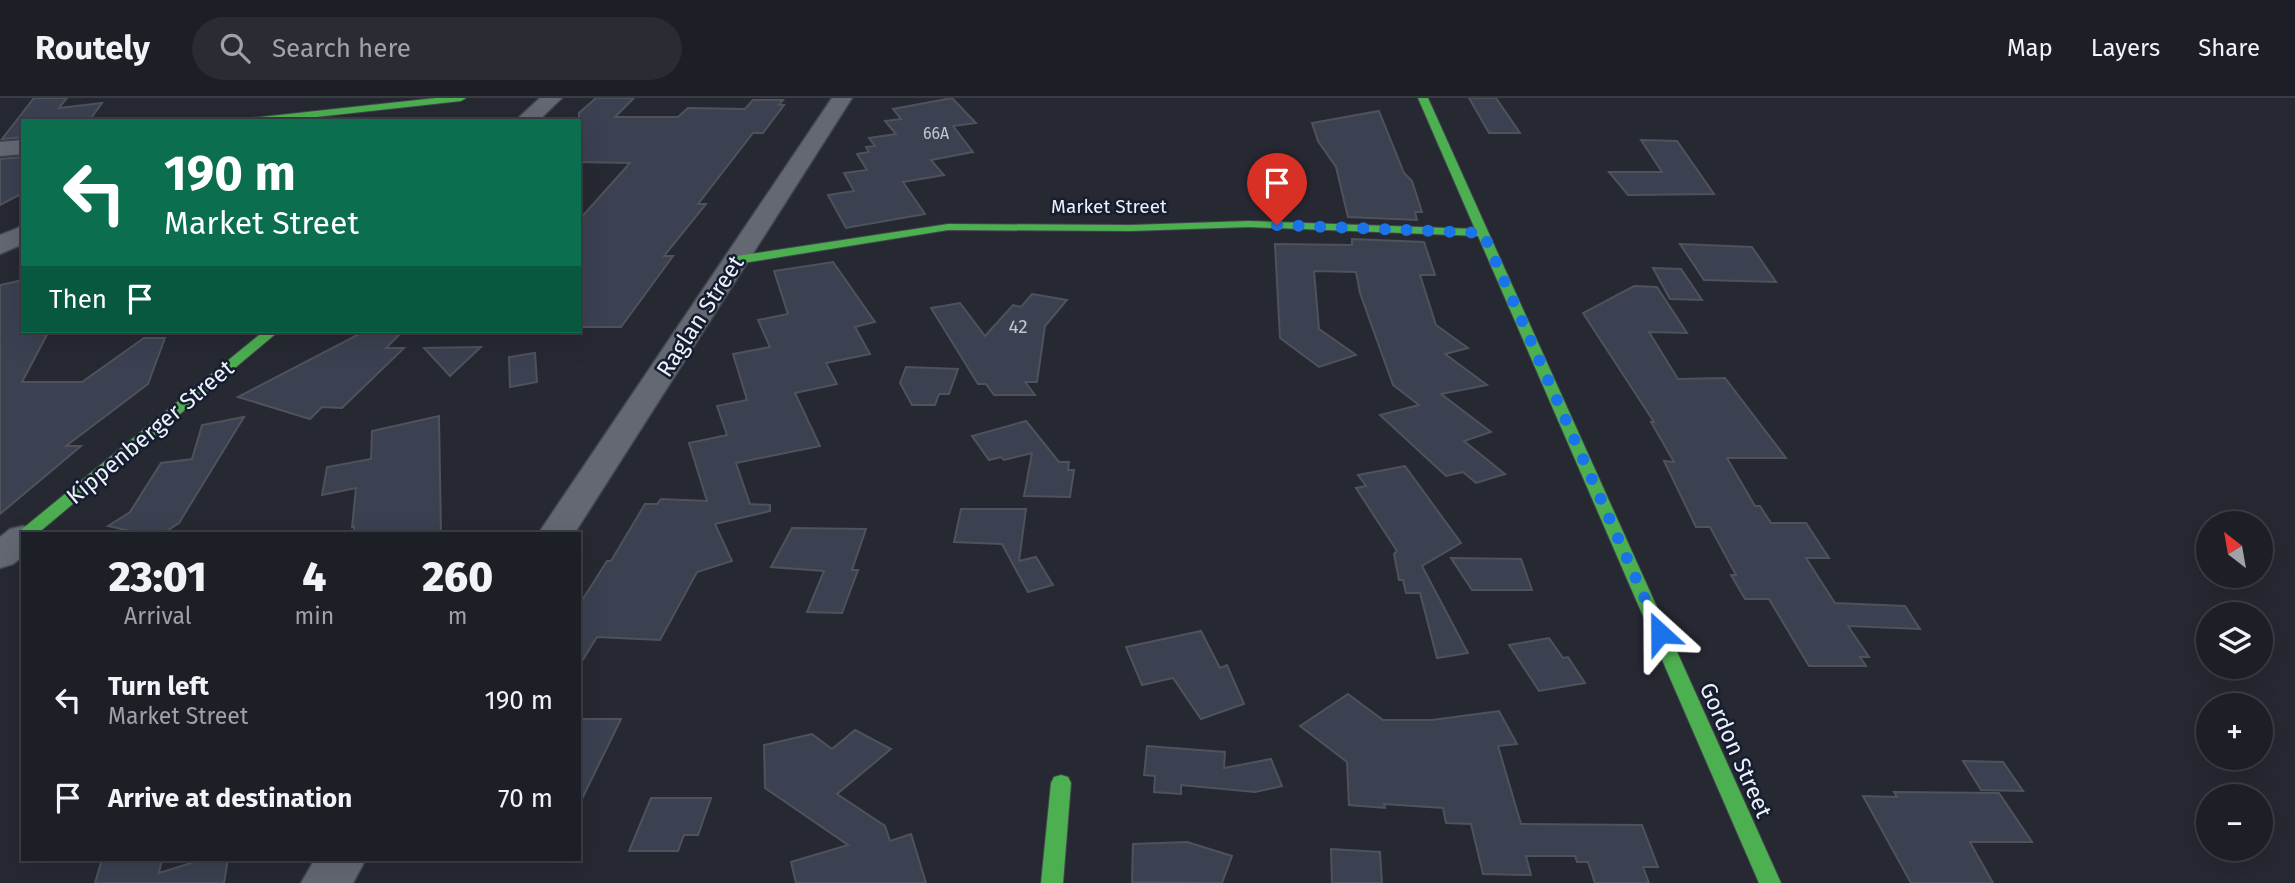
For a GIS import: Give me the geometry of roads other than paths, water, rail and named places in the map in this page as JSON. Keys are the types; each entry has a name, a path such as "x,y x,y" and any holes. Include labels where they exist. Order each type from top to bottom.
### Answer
{"street":[{"path":"254,119 406,98"},
{"path":"270,119 461,98"},
{"path":"527,119 552,98"},
{"name":"Raglan Street","path":"557,532 842,98"},
{"name":"Gordon Street","path":"1423,98 1770,883"},
{"path":"0,149 21,147"},
{"name":"Market Street","path":"737,260 948,227 1131,228 1249,224 1483,233"},
{"path":"0,246 21,234"},
{"name":"Kippenberger Street","path":"29,532 270,333"},
{"path":"0,556 21,539"},
{"path":"1052,883 1060,783"},
{"path":"326,883 341,861"}]}
